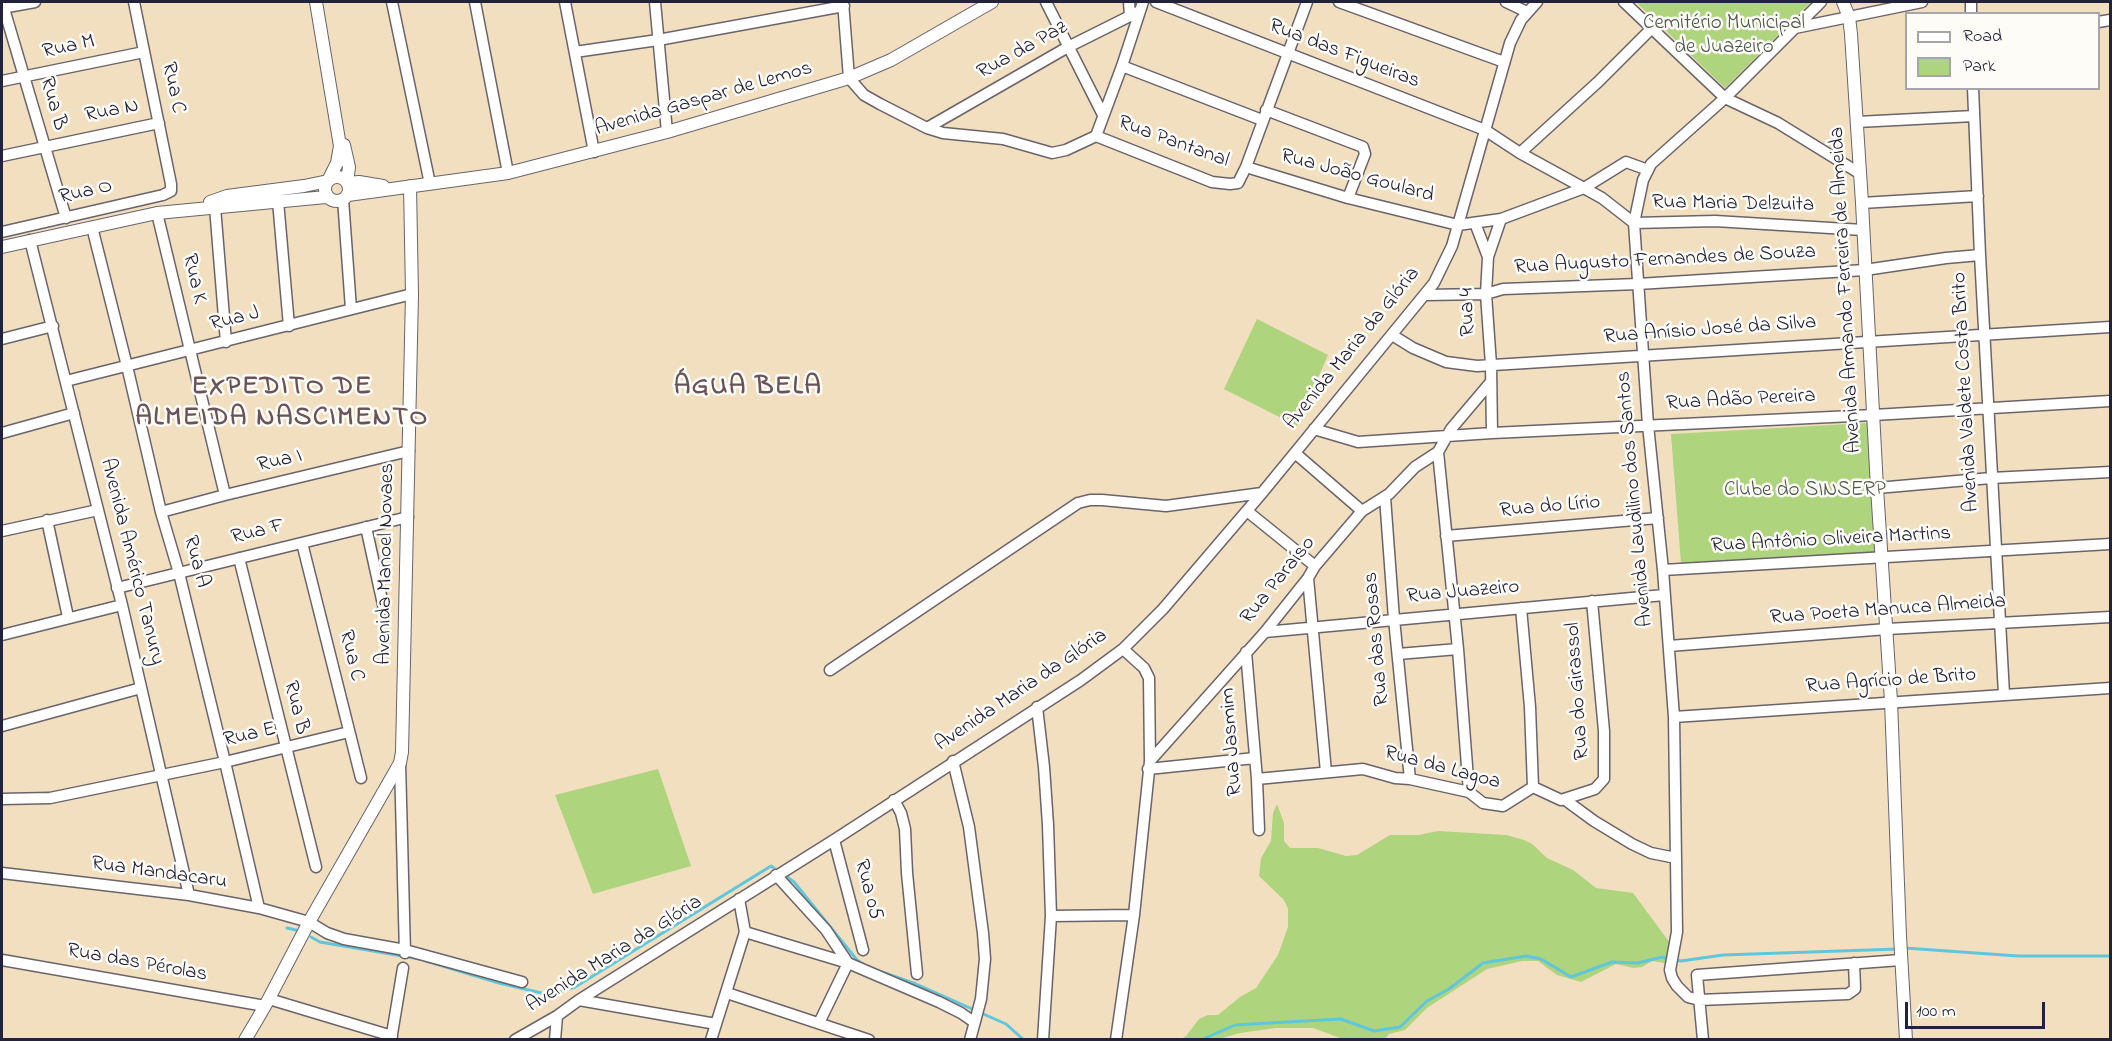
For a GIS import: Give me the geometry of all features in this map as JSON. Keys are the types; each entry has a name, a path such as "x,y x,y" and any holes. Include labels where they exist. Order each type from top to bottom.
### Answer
{"street":[{"path":"2,6 35,2"},
{"name":"Rua C","path":"134,2 171,184"},
{"path":"316,2 340,154 325,187 326,197"},
{"path":"392,2 430,183"},
{"path":"476,2 508,173"},
{"path":"564,2 594,152"},
{"path":"656,2 667,132"},
{"name":"Avenida Gaspar de Lemos","path":"346,192 405,187 508,173 667,132 849,78 891,60 992,2"},
{"path":"1046,2 1102,115"},
{"path":"575,52 658,40 844,4 849,78 864,95 927,128 943,133 1003,139 1052,153 1066,150 1096,136 1122,66 1138,10 1130,2"},
{"name":"Rua das Figueiras","path":"1156,2 1485,130"},
{"path":"1246,167 1286,53 1307,2"},
{"path":"1339,2 1504,62"},
{"path":"1506,2 1527,12"},
{"name":"Avenida Maria da Glória","path":"515,1040 557,1016 834,840 952,761 1081,680 1123,650 1163,609 1262,493 1425,295 1447,259 1516,28 1537,2"},
{"path":"1623,2 1725,98 1778,123 1859,173"},
{"name":"Avenida Laudilino dos Santos","path":"1700,1000 1688,997 1677,986 1670,970 1677,932 1674,717 1663,570 1648,425 1634,223 1643,180 1651,164 1725,98 1821,2"},
{"name":"Avenida Armando Ferreira de Almeida","path":"1843,2 1849,17 1862,203 1891,701 1906,1040"},
{"path":"1795,28 1922,2"},
{"name":"Rua B","path":"2,6 66,218"},
{"name":"Rua da Paz","path":"927,128 1068,47 1138,10"},
{"path":"1520,153 1598,82 1651,29"},
{"name":"Rua M","path":"2,81 144,52"},
{"path":"1122,66 1363,147 1365,154 1348,198"},
{"name":"Avenida Valdete Costa Brito","path":"1973,90 1991,478 2004,694"},
{"path":"1857,122 1974,116"},
{"path":"336,118 349,167 346,192 351,309"},
{"name":"Rua N","path":"2,156 159,123"},
{"name":"Rua Maria Delzuita","path":"1485,130 1520,153 1602,198 1634,223 1715,221 1863,230"},
{"name":"Rua Pantanal","path":"1096,136 1212,182 1238,183 1246,167"},
{"path":"1458,225 1501,219 1584,188 1626,162 1648,170"},
{"name":"Rua João Goulard","path":"1246,167 1348,198 1458,225"},
{"path":"193,208 227,196 304,186 333,178 341,178 346,192"},
{"name":"Rua O","path":"2,232 164,195 171,191 171,184"},
{"name":"Avenida Manoel Novaes","path":"400,763 404,738 412,294 405,187"},
{"path":"2,247 157,213 326,197 336,200 346,192"},
{"path":"1862,203 1978,196"},
{"path":"278,201 289,326"},
{"path":"215,207 226,342"},
{"name":"Rua K","path":"157,213 225,495"},
{"name":"Rua 4","path":"1491,365 1486,294 1488,257 1501,219"},
{"name":"Rua 4","path":"1475,223 1488,257"},
{"name":"Rua A","path":"92,227 128,366 161,512 179,573 259,908"},
{"name":"Avenida Américo Tanury","path":"30,240 122,605 189,895"},
{"name":"Rua Augusto Fernandes de Souza","path":"1425,295 1486,294 1503,289 1638,284 1865,270 1980,255"},
{"name":"Rua J","path":"66,381 412,294"},
{"path":"2,339 53,326"},
{"name":"Rua Anísio José da Silva","path":"1392,335 1413,348 1446,362 1462,365 1491,365 2110,327"},
{"path":"1491,365 1492,433"},
{"name":"Rua Paraíso","path":"1149,765 1265,632 1315,566 1362,511 1384,496 1415,467 1438,452 1448,432 1490,382"},
{"name":"Rua Adão Pereira","path":"1314,429 1353,441 1448,432 1492,433 2110,401"},
{"path":"2,432 74,412"},
{"name":"Rua I","path":"161,512 409,451"},
{"path":"1438,452 1455,614 1469,792"},
{"path":"1295,453 1362,511"},
{"path":"1877,488 1991,478 2110,472"},
{"path":"830,670 1078,503 1102,500 1166,506 1262,493"},
{"name":"Rua das Rosas","path":"1384,496 1410,779"},
{"path":"2,531 98,510"},
{"path":"1246,511 1315,566"},
{"name":"Rua F","path":"117,588 408,517"},
{"name":"Rua do Lírio","path":"1446,536 1658,518"},
{"path":"47,520 68,617"},
{"path":"366,527 384,609"},
{"name":"Rua C","path":"302,543 361,778"},
{"name":"Rua Antônio Oliveira Martins","path":"1663,570 2110,544"},
{"name":"Rua B","path":"239,558 316,867"},
{"path":"1308,578 1326,772"},
{"name":"Rua Juazeiro","path":"1265,632 1664,596"},
{"name":"Rua do Girassol","path":"1564,799 1595,789 1604,779 1604,731 1592,601"},
{"path":"2,632 122,605"},
{"path":"1521,608 1530,707 1533,787 1561,800 1564,799 1632,844 1651,853 1676,858"},
{"name":"Rua Poeta Manuca Almeida","path":"1669,646 1887,629 2110,617"},
{"path":"1398,654 1458,649"},
{"path":"1116,1040 1134,915 1149,765 1149,678 1144,668 1123,650"},
{"name":"Rua Jasmim","path":"1246,652 1259,830"},
{"path":"2,726 141,688"},
{"name":"Rua Agrício de Brito","path":"1674,717 2110,688"},
{"path":"1037,707 1048,825 1051,916 1043,1040"},
{"name":"Rua E","path":"2,799 50,798 225,762 349,732"},
{"path":"1149,765 1255,758"},
{"path":"952,761 963,798 974,855 985,959 981,999 970,1040"},
{"path":"245,1040 400,763"},
{"path":"400,763 405,952"},
{"name":"Rua da Lagoa","path":"1257,779 1363,769 1395,778 1410,779 1469,792 1483,803 1503,806 1533,787"},
{"path":"894,800 901,813 905,829 917,974"},
{"name":"Rua 05","path":"834,840 863,950"},
{"name":"Rua Mandacaru","path":"2,873 189,895 259,908 309,922 327,933 344,939 522,982"},
{"path":"776,875 826,930 848,963"},
{"path":"711,1040 745,932 739,899"},
{"path":"1051,916 1134,915"},
{"path":"745,932 848,963 975,1020"},
{"path":"1703,1040 1697,975 1901,958"},
{"name":"Rua das Pérolas","path":"2,960 267,1003 392,1038"},
{"path":"819,1023 848,963"},
{"path":"1700,1000 1848,994 1855,989 1854,963"},
{"path":"392,1038 403,968"},
{"path":"727,993 869,1040"},
{"path":"579,1000 716,1024"},
{"path":"555,1040 557,1016"}],"green space":[{"name":"Cemitério Municipal de Juazeiro","path":"1636,2 1811,2 1725,88"},
{"path":"1257,319 1328,355 1297,426 1224,389"},
{"name":"Clube do SINSERP","path":"1867,423 1870,431 1876,555 1681,563 1671,434"},
{"path":"658,769 691,866 593,894 555,795"},
{"path":"1277,804 1284,823 1284,841 1290,848 1318,848 1346,856 1357,855 1390,835 1419,835 1438,831 1506,835 1524,840 1547,858 1573,870 1596,888 1633,893 1676,951 1670,964 1652,961 1642,967 1633,968 1616,964 1581,982 1557,975 1538,961 1522,961 1487,969 1427,1008 1405,1030 1389,1034 1385,1039 1343,1039 1313,1028 1276,1028 1240,1033 1219,1039 1180,1040 1199,1019 1208,1015 1218,1015 1240,997 1256,988 1278,955 1288,927 1288,909 1284,900 1259,876 1261,858 1271,841 1273,813"}],"waterway":[{"path":"426,961 499,983 550,995 575,987 771,866 774,868"},
{"path":"787,877 794,882 857,960 867,967"},
{"path":"287,928 296,930"},
{"path":"311,937 320,942 420,959"},
{"path":"1905,948 2018,956 2110,956"},
{"path":"1675,960 1723,955 1898,949"},
{"path":"1201,1040 1235,1025 1341,1019 1374,1031 1400,1027 1427,1001 1449,989 1483,963 1526,956 1541,959 1571,977 1612,962 1638,963 1662,957 1668,959"},
{"path":"882,972 916,984 1006,1024 1024,1040"}],"district":[{"name":"ÁGUA BELA","path":"748,389"},
{"name":"EXPEDITO DE ALMEIDA NASCIMENTO","path":"282,404"}]}
